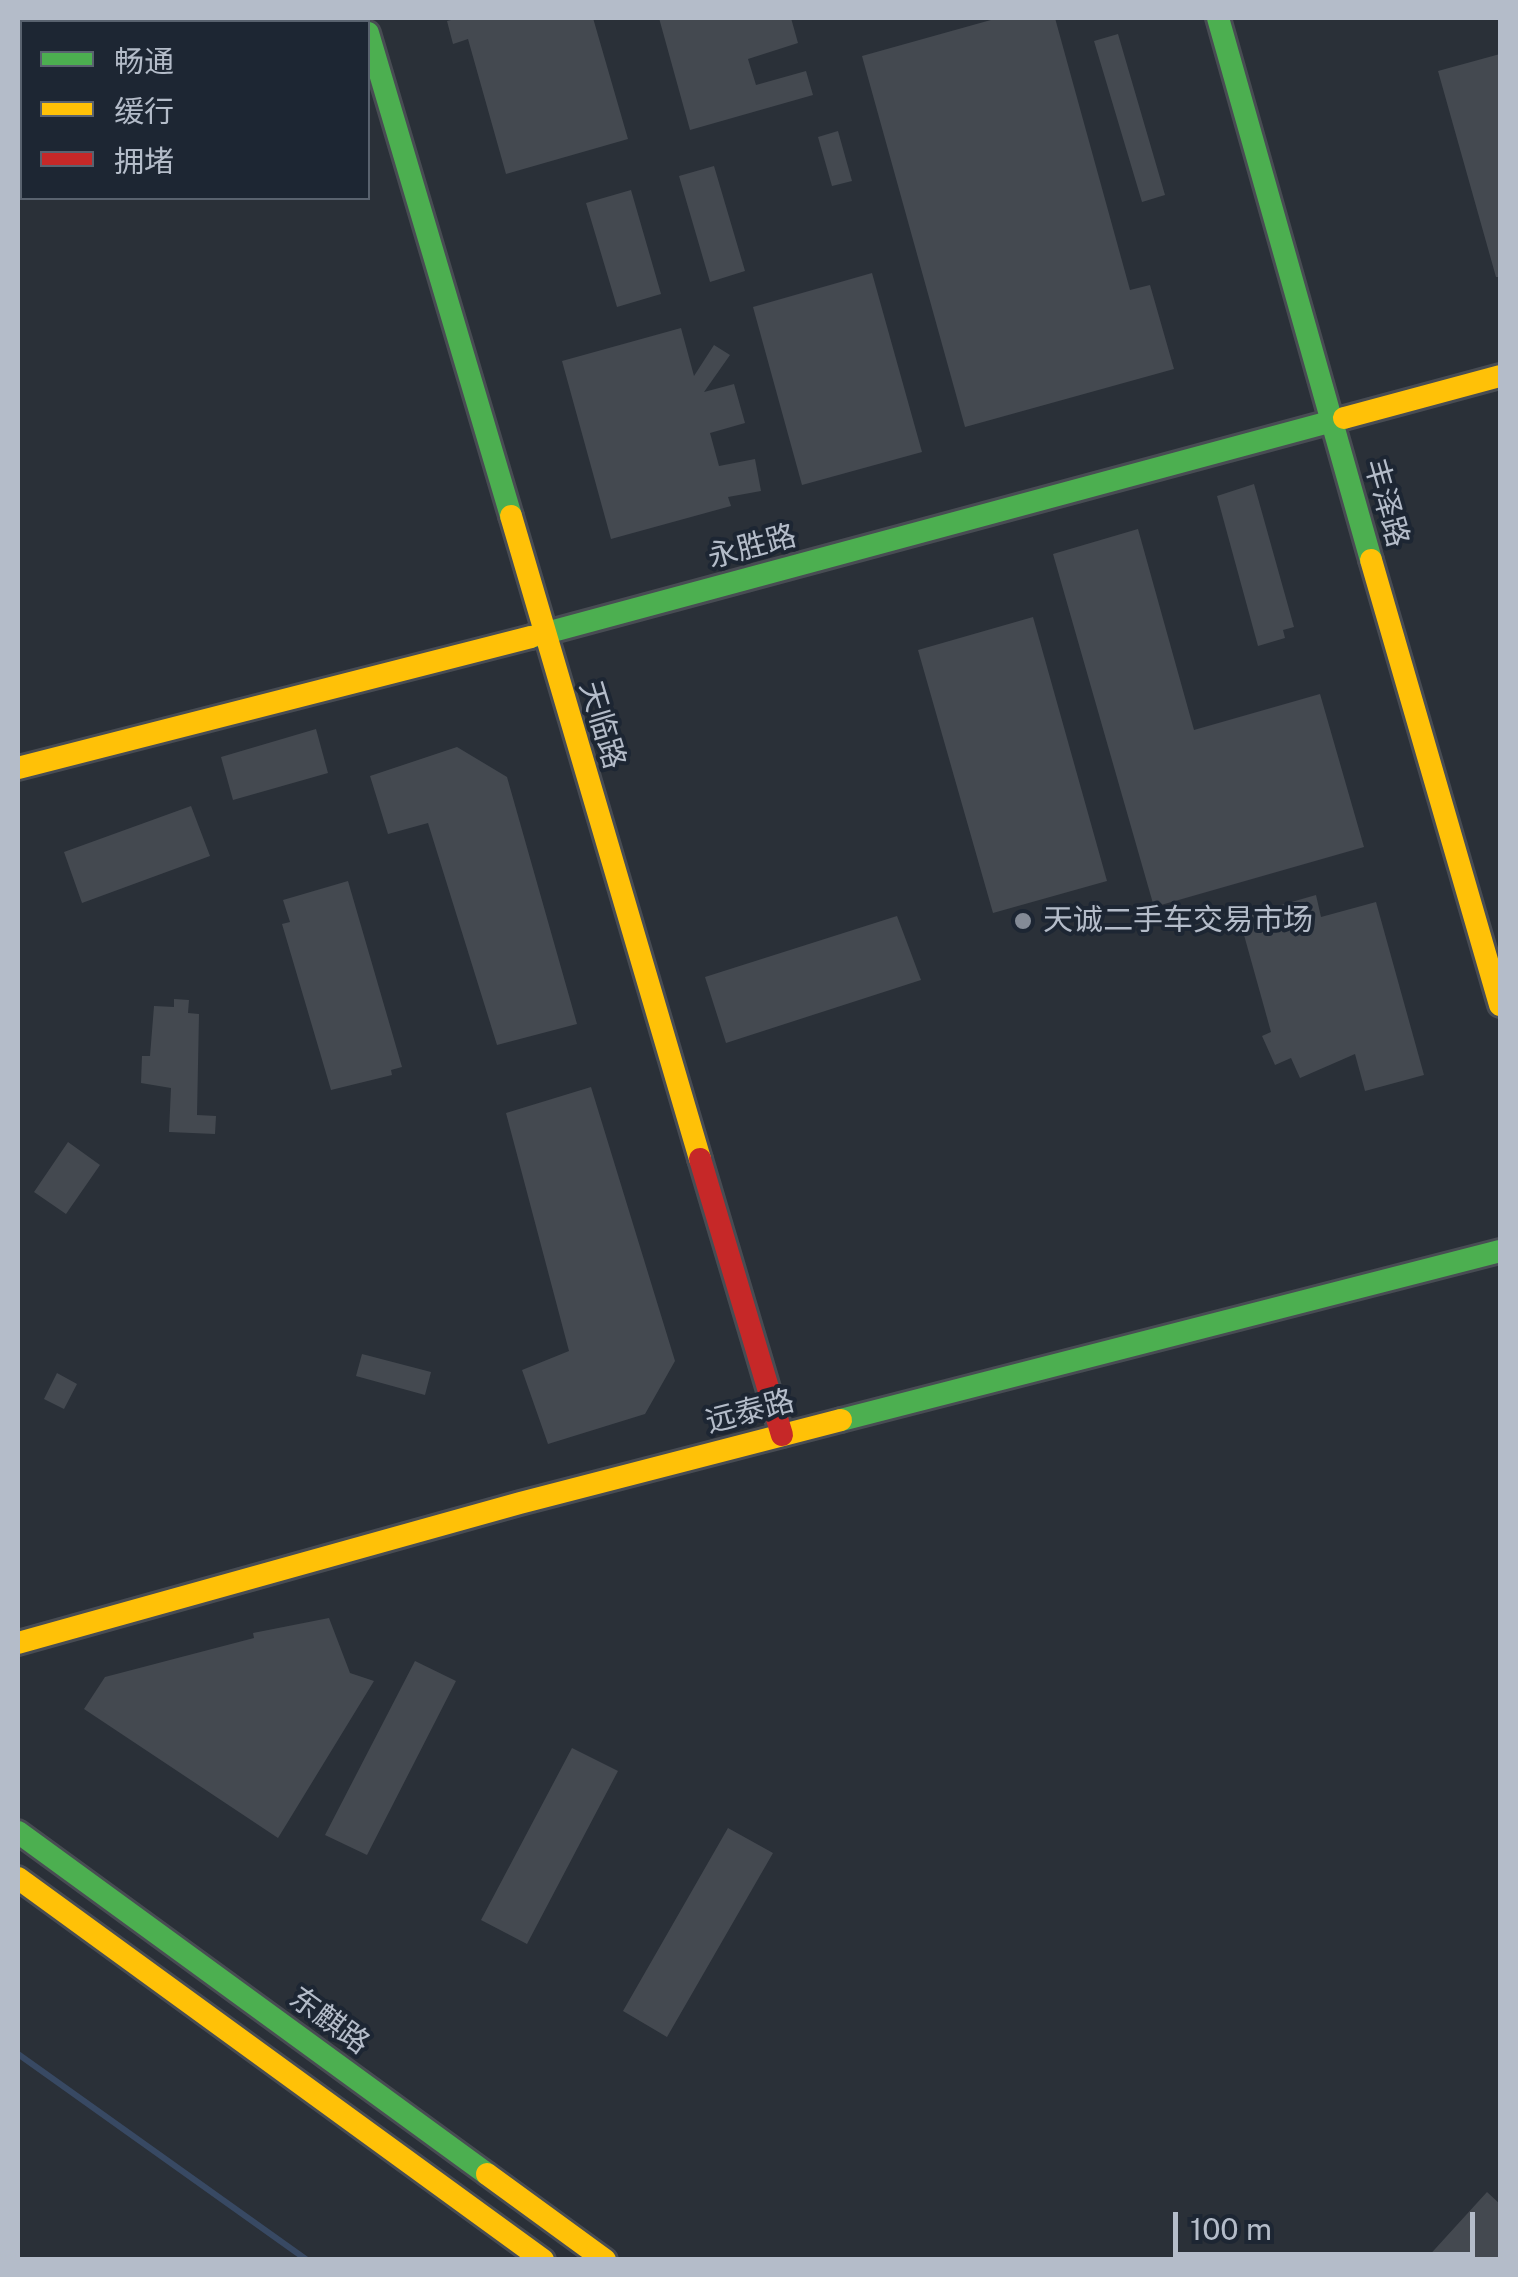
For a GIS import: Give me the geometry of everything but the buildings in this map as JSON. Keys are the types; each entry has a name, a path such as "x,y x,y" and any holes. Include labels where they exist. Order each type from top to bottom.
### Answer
{"street":[{"name":"丰泽路","path":"1218,18 1330,421 1500,1004"},
{"name":"天临路","path":"370,39 782,1434"},
{"name":"永胜路","path":"18,768 544,634 1500,376"},
{"name":"远泰路","path":"18,1644 520,1502 1500,1251"},
{"name":"东麒路","path":"18,1832 605,2260"},
{"path":"18,1878 543,2260"}],"waterway":[{"path":"18,2054 307,2260"}],"traffic: fast":[{"path":"1218,18 1371,560"},
{"path":"370,40 511,516"},
{"path":"531,637 1344,418"},
{"path":"841,1420 1500,1251"},
{"path":"18,1832 487,2174"}],"traffic: slow":[{"path":"1344,418 1500,376"},
{"path":"511,516 700,1159"},
{"path":"1371,560 1500,1005"},
{"path":"18,768 531,637"},
{"path":"18,1643 520,1503 841,1420"},
{"path":"18,1878 543,2260"},
{"path":"487,2174 605,2260"}],"traffic: jam":[{"path":"700,1159 782,1435"}],"place":[{"name":"天诚二手车交易市场","path":"1023,921"}]}
